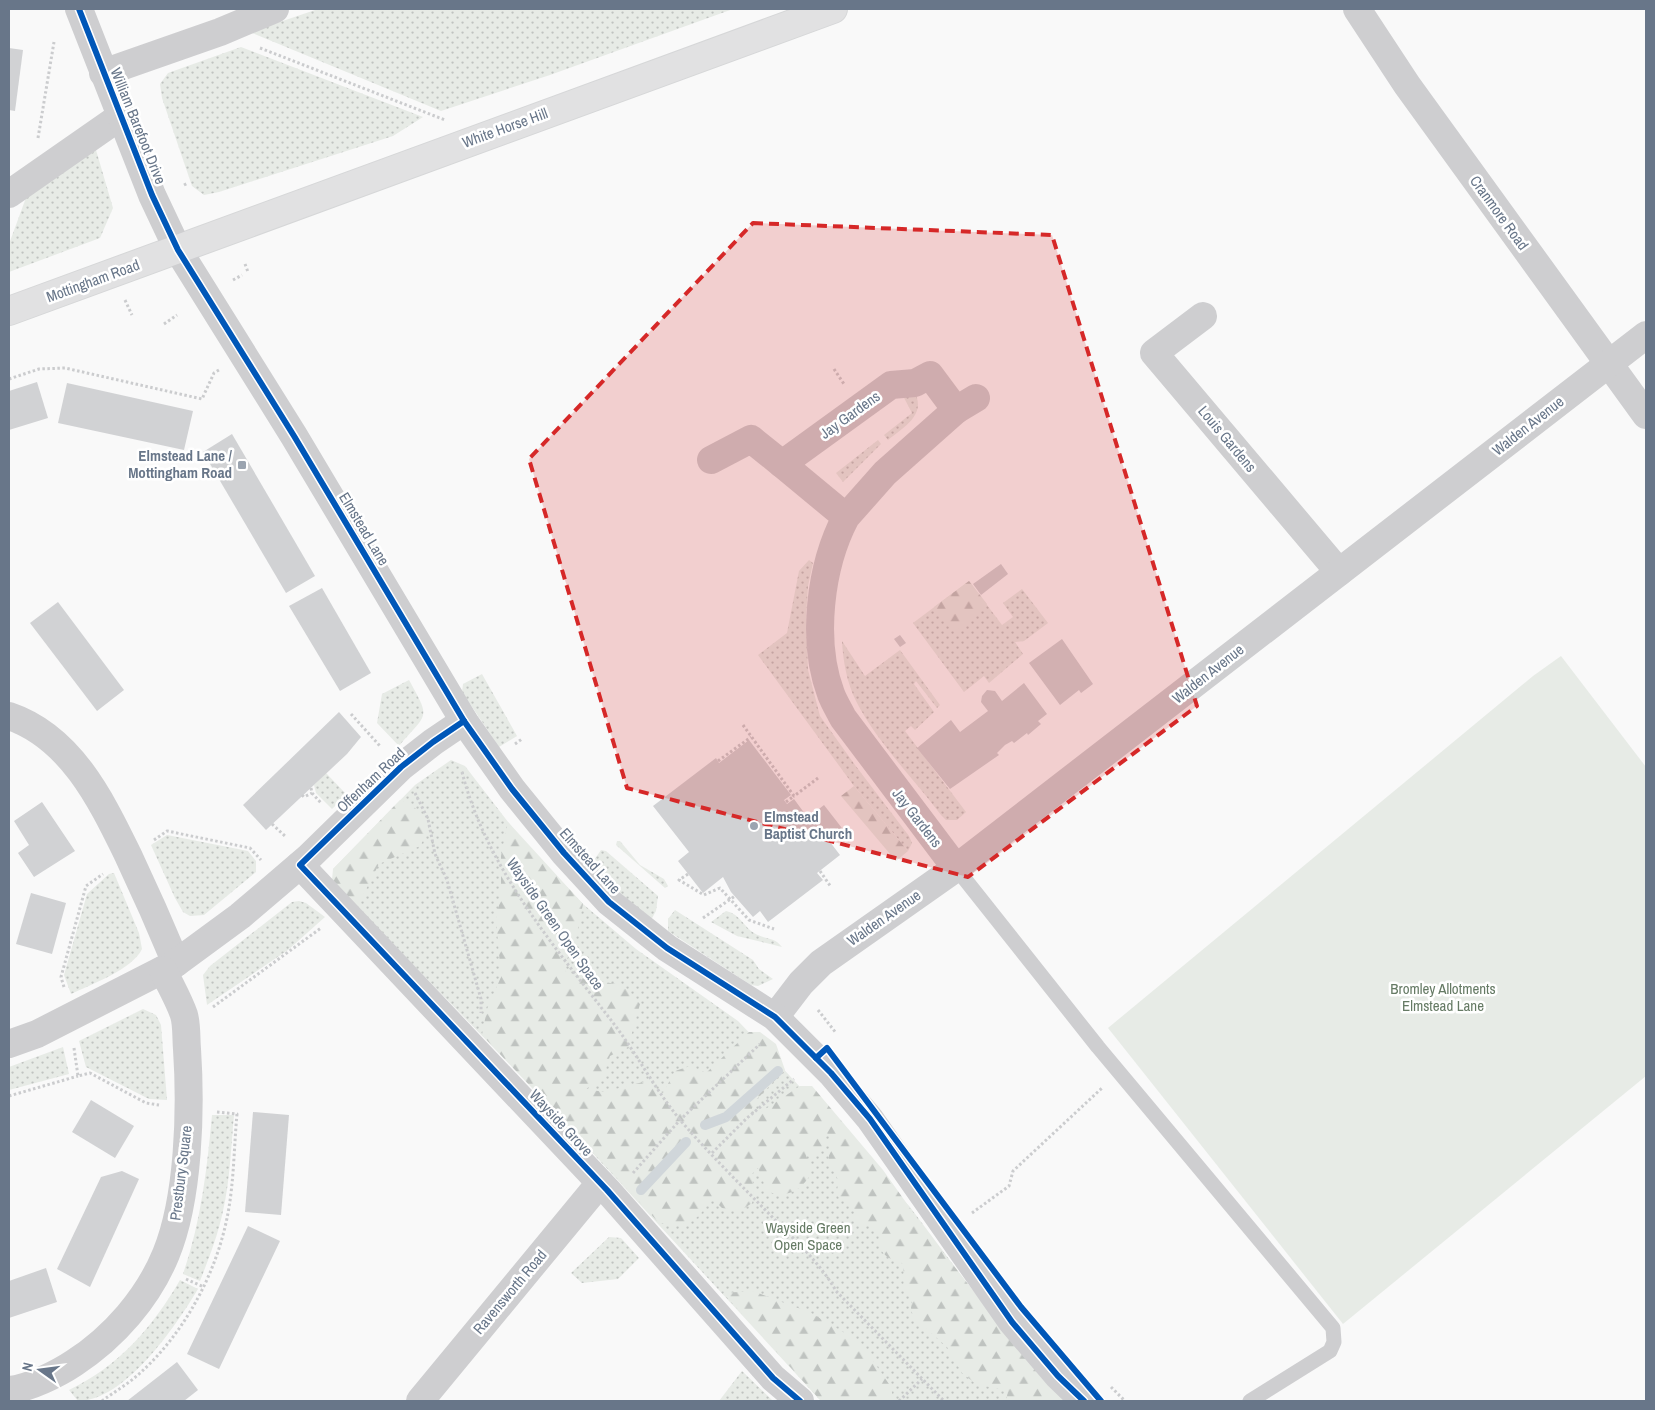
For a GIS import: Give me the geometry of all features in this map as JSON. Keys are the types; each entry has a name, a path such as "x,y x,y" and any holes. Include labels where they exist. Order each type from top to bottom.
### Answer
{"main road":[{"name":"White Horse Hill","path":"178,250 485,135 832,9"},
{"name":"Mottingham Road","path":"9,311 178,250"}],"street":[{"name":"William Barefoot Drive","path":"79,9 152,195 178,250"},
{"path":"103,73 220,32 275,9"},
{"name":"Cranmore Road","path":"1357,9 1407,85 1646,415"},
{"path":"9,194 121,116"},
{"name":"Elmstead Lane","path":"178,250 294,436 464,721 512,789 564,853 609,902 667,948 778,1020 816,1058 870,1119 1012,1322 1058,1376 1084,1401"},
{"name":"Louis Gardens","path":"1203,316 1154,353 1339,572"},
{"name":"Walden Avenue","path":"778,1020 800,983 820,963 956,868 1646,336"},
{"name":"Jay Gardens","path":"782,464 891,385 914,383 930,375 966,404 885,473 846,517 834,540 825,575 820,612 823,664 831,694 843,718 956,868"},
{"path":"711,460 751,439 846,517"},
{"name":"Prestbury Square","path":"9,716 40,732 65,752 86,777 121,841 156,912 184,1016 189,1078 186,1151 177,1219 166,1254 153,1280 135,1307 92,1351 61,1372 9,1390"},
{"name":"Offenham Road","path":"9,1044 37,1034 170,967 240,916 300,865 401,768 432,742 464,721"},
{"name":"Wayside Grove","path":"300,865 476,1048 774,1378 800,1401"},
{"name":"Ravensworth Road","path":"420,1401 606,1190"}],"lane":[{"path":"956,868 1119,1072 1333,1328 1334,1342 1330,1351 1250,1401"}],"path":[{"path":"220,32 485,135"},
{"path":"37,144 54,42"},
{"path":"184,185 188,183"},
{"path":"245,264 248,272"},
{"path":"234,280 242,275"},
{"path":"125,300 132,315"},
{"path":"164,324 177,315"},
{"path":"9,379 39,369 65,368 202,399 214,373 220,369"},
{"path":"351,714 381,747"},
{"path":"743,725 755,745 794,796"},
{"path":"718,761 751,736"},
{"path":"401,768 428,819 435,854 447,880 478,988 481,1012 479,1039 476,1048"},
{"path":"786,802 818,778"},
{"path":"302,795 304,797 312,794"},
{"path":"146,845 167,831 250,848 265,865"},
{"path":"820,871 831,887"},
{"path":"78,1076 69,1003 61,977 86,886 105,872"},
{"path":"688,874 679,880 704,895 720,888 733,897 750,920 774,929"},
{"path":"703,918 733,897"},
{"path":"208,1010 323,926"},
{"path":"606,1190 680,1120 778,1020"},
{"path":"712,1153 747,1118 794,1080 816,1058"},
{"path":"950,1234 970,1215 1009,1186 1013,1171 1119,1072"},
{"path":"9,1096 90,1073 146,1103 164,1105"},
{"path":"212,1112 230,1113"},
{"path":"181,1277 204,1287"},
{"path":"899,1401 922,1379"}],"highlighted area":[{"path":"753,223 1052,235 1197,706 968,877 627,788 529,459"}],"green space":[{"path":"318,9 733,9 550,75 441,111 250,32"},
{"path":"241,47 423,117 393,136 219,192 204,195 192,186 162,98 160,84 168,73"},
{"path":"96,150 113,208 100,238 9,272 9,244 27,195"},
{"path":"915,393 918,401 916,414 912,420 888,440 884,435 912,413 902,394"},
{"path":"878,440 881,444 843,482 836,473"},
{"path":"809,560 813,563 808,586 806,617 808,670 820,716 909,836 912,843 908,851 854,786 758,655 787,633 799,571"},
{"path":"969,581 1002,625 1013,617 1003,603 1022,589 1048,623 1024,641 1015,642 1023,654 989,683 984,676 964,692 913,623"},
{"path":"969,581 987,604 964,627 952,631 934,607"},
{"path":"842,641 865,676 900,650 940,705 937,708 916,681 914,684 934,712 915,730 911,726 905,731 966,812 957,820 946,820 941,815 864,716 848,679 844,664"},
{"name":"Bromley Allotments Elmstead Lane","path":"1561,656 1646,767 1646,1076 1343,1324 1108,1028 1533,676"},
{"path":"482,674 517,736 499,747 462,692 463,684"},
{"path":"409,680 421,702 423,715 421,721 399,746 377,723 382,694"},
{"name":"Wayside Green Open Space","path":"451,760 465,766 522,840 583,904 636,949 738,1021 767,1051 910,1207 1055,1401 821,1401 529,1084 354,904 333,869 415,785"},
{"path":"326,773 347,795 332,809 316,793 314,785"},
{"path":"854,786 908,851 896,861 841,796"},
{"path":"400,800 418,811 429,829 420,846 379,864 362,897 354,904 332,880 333,869"},
{"path":"508,822 583,904 575,943 563,967 569,976 622,985 640,1004 628,1047 610,1056 603,1078 586,1089 604,1092 643,1082 663,1093 675,1071 690,1066 706,1073 749,1032 760,1032 776,1044 785,1070 757,1099 747,1118 764,1110 800,1086 812,1086 883,1170 922,1225 1010,1338 1070,1401 1006,1401 1008,1391 976,1384 962,1373 947,1347 913,1317 912,1300 904,1285 902,1263 884,1254 881,1250 879,1235 870,1223 862,1226 856,1222 853,1207 839,1198 836,1192 837,1177 828,1164 831,1140 827,1133 824,1145 816,1156 805,1151 811,1174 798,1189 787,1194 774,1194 767,1191 758,1168 752,1174 754,1193 752,1203 740,1211 722,1208 712,1198 701,1213 690,1222 684,1224 659,1223 482,1035 487,1009 501,977 496,918 501,896 501,856"},
{"path":"167,835 248,851 256,861 256,872 204,915 190,916 183,912 175,898 151,845"},
{"path":"617,841 620,841 640,865 664,879 668,886 665,888 616,845"},
{"path":"601,850 606,851 658,896 656,911 651,920 595,872 592,863"},
{"path":"114,873 139,933 142,949 121,970 71,994 64,975 87,894 109,874"},
{"path":"292,902 306,903 325,917 288,950 207,1005 203,975 210,966"},
{"path":"675,910 753,960 759,969 773,979 758,986 751,985 668,931 668,919"},
{"path":"726,911 735,915 754,933 776,941 782,947 737,936 711,922"},
{"path":"143,1009 156,1015 161,1025 167,1100 149,1099 86,1067 79,1041"},
{"path":"63,1047 69,1074 9,1090 9,1067"},
{"path":"212,1115 234,1115 229,1175 223,1211 216,1238 200,1281 183,1274 199,1215"},
{"path":"609,1237 621,1238 639,1258 618,1279 582,1283 571,1273"},
{"path":"180,1280 198,1289 163,1341 131,1375 113,1389 96,1398 78,1401 69,1390 104,1369 133,1344 158,1314"},
{"path":"753,1291 811,1313 860,1342 891,1387 893,1399 897,1401 821,1401 723,1293"},
{"path":"742,1371 773,1401 719,1401"}],"building":[{"path":"9,48 23,50 15,111 9,110"},
{"path":"37,382 48,418 9,430 9,391"},
{"path":"67,383 193,411 184,450 58,423"},
{"path":"232,434 315,576 286,593 203,452"},
{"path":"1001,564 1008,574 981,595 973,584"},
{"path":"322,588 371,673 340,691 289,606"},
{"path":"58,602 124,690 97,711 30,623"},
{"path":"900,635 906,643 900,647 894,639"},
{"path":"1062,639 1093,684 1081,693 1079,690 1060,705 1029,663"},
{"path":"1024,683 1047,714 1038,721 1041,724 1028,735 1027,733 1014,743 1012,741 1005,745 997,753 999,755 950,789 917,748 951,720 960,732 988,711 981,702 982,696 987,690 995,691 1002,701"},
{"path":"339,712 361,737 347,754 266,830 243,805"},
{"name":"Elmstead Baptist Church","path":"749,740 791,795 784,800 787,804 794,799 805,814 802,816 805,820 824,805 845,832 830,842 840,855 817,873 823,880 768,922 760,911 753,917 731,892 723,877 703,893 678,861 689,852 653,806 716,758 719,763"},
{"path":"42,802 75,851 34,877 18,853 29,845 14,821"},
{"path":"31,893 66,903 52,954 16,944"},
{"path":"91,1100 134,1126 115,1158 72,1132"},
{"path":"253,1112 289,1115 281,1215 245,1212"},
{"path":"122,1171 139,1179 90,1287 57,1269 101,1177"},
{"path":"248,1226 280,1241 219,1369 187,1354"},
{"path":"46,1268 57,1302 9,1318 9,1281"},
{"path":"177,1362 198,1390 184,1401 127,1401"}],"waterway":[{"path":"705,1125 726,1117 778,1071"},
{"path":"641,1190 686,1142"}],"cycle path":[{"path":"79,9 152,195 178,250 294,436 464,721 512,789 564,853 609,902 667,948 775,1017 831,1073 870,1119 1012,1322 1058,1376 1084,1401"},
{"path":"464,721 401,767 300,865 607,1190 773,1378 800,1401"},
{"path":"816,1058 827,1048 1021,1307 1101,1401"}],"place":[{"name":"Elmstead Lane / Mottingham Road","path":"242,465"},
{"name":"Elmstead Baptist Church","path":"754,826"}]}
